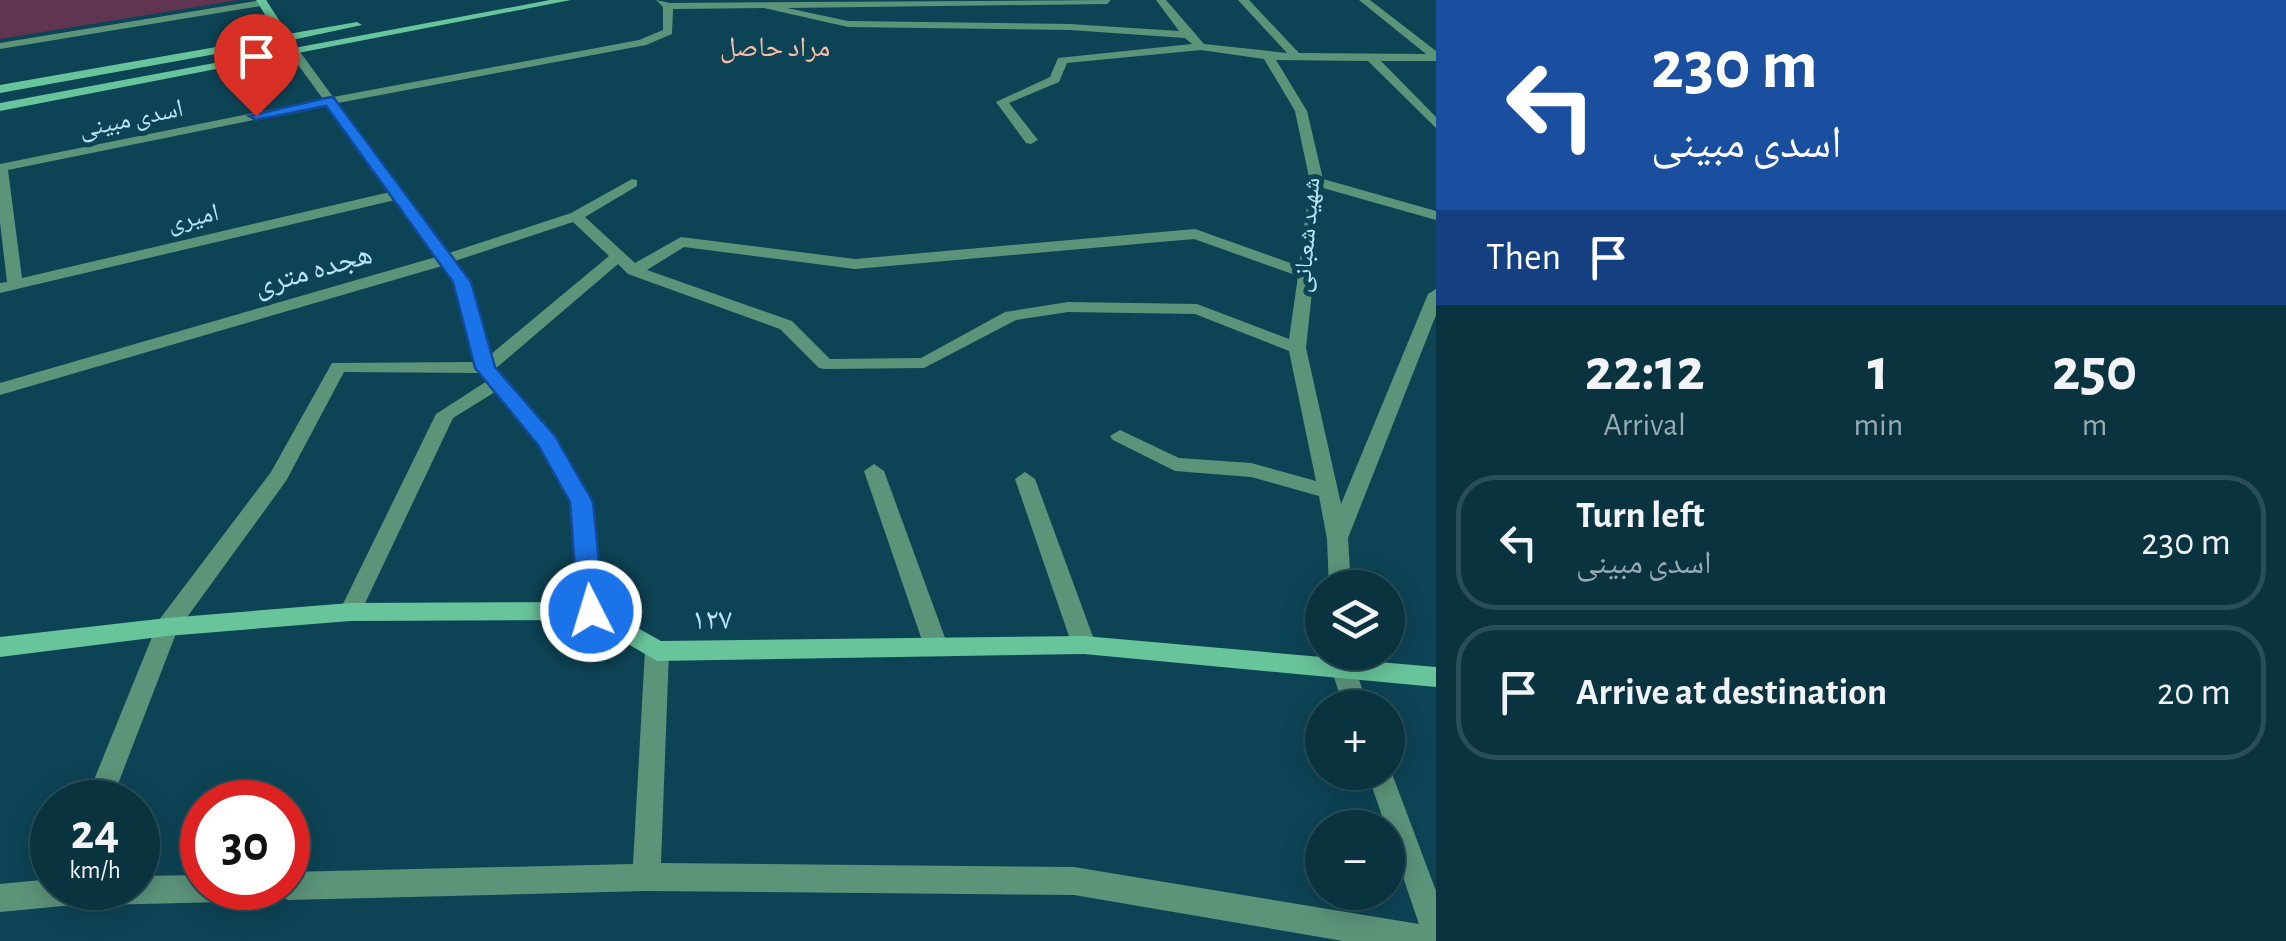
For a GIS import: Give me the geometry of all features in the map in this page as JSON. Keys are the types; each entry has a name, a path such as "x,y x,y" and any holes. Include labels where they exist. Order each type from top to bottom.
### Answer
{"street":[{"path":"0,106 497,0"},
{"path":"0,89 566,0"},
{"path":"770,7 797,0"},
{"path":"1160,0 1201,48"},
{"path":"1243,0 1297,56"},
{"path":"1364,0 1436,57"},
{"path":"663,3 770,7 1106,1"},
{"path":"0,46 262,2 289,45 462,282 491,376 547,441 582,502 591,611 350,612 0,646"},
{"name":"اسدی مبینی","path":"0,168 330,101 642,44 668,32 663,3"},
{"path":"770,7 848,24 1051,44 1201,48 1268,56 1436,57"},
{"path":"1051,44 1188,35"},
{"path":"1031,140 1002,102 1055,79 1051,44"},
{"name":"شهید شعبانی","path":"1268,56 1300,111 1317,182 1297,348 1338,539 1339,570"},
{"path":"1371,58 1433,119"},
{"path":"0,168 8,286"},
{"name":"هجده متری","path":"0,390 444,260 576,216 632,182"},
{"path":"1317,182 1436,216"},
{"name":"امیری","path":"8,286 398,196"},
{"path":"576,216 634,271 786,325 825,364 924,363 1012,316 1068,307 1198,309 1297,348"},
{"path":"634,271 681,242 855,264 1194,234 1304,273"},
{"path":"350,612 445,414 618,256"},
{"path":"1338,539 1436,294"},
{"path":"107,780 167,627 278,476 338,367 491,376"},
{"path":"1120,436 1175,464 1251,470 1328,492"},
{"path":"874,470 936,646"},
{"path":"1024,480 1084,645"},
{"name":"۱۲۷","path":"591,611 657,650 1084,645 1305,660"},
{"path":"646,877 657,650"},
{"name":"۱۲۷","path":"1393,670 1436,677"},
{"path":"1386,790 1436,932"},
{"path":"310,885 646,877 1074,881 1429,941"},
{"path":"0,898 30,894"}],"district":[{"name":"مراد حاصل","path":"775,48"}],"route":[{"path":"256,116 330,101 462,282 485,368 547,441 582,502 591,611"}]}
